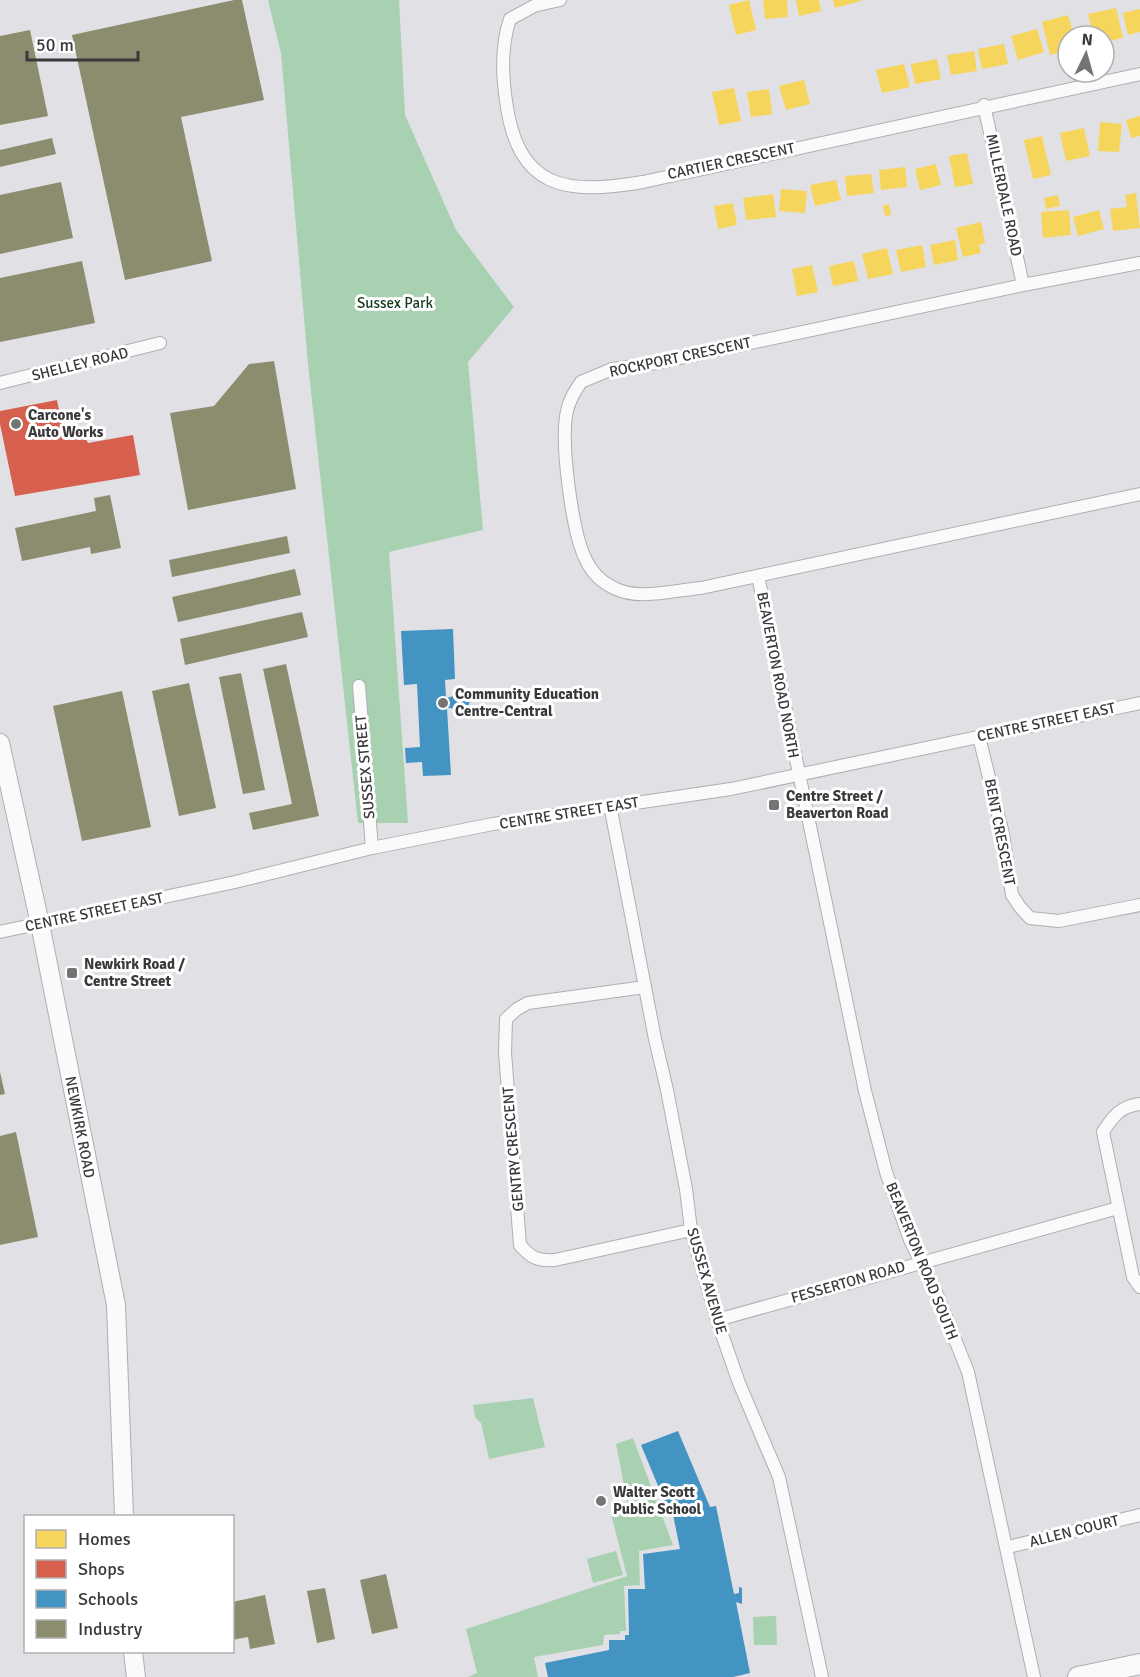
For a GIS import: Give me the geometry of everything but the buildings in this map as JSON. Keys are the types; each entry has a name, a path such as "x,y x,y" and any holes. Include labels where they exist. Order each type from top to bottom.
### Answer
{"main road":[{"path":"1078,1677 1140,1664"}],"street":[{"name":"CARTIER CRESCENT","path":"560,0 534,6 510,19 503,41 507,109 518,150 530,167 560,184 582,188 602,188 635,183 984,105 1140,74"},
{"name":"MILLERDALE ROAD","path":"984,105 1023,285"},
{"name":"ROCKPORT CRESCENT","path":"1140,263 1023,285 657,363 612,369 581,382 567,410 566,463 576,534 587,562 594,574 617,590 635,594 701,588 1140,494"},
{"name":"SHELLEY ROAD","path":"0,383 160,344"},
{"name":"BEAVERTON ROAD NORTH","path":"758,576 798,774"},
{"name":"SUSSEX STREET","path":"358,686 372,848"},
{"name":"CENTRE STREET EAST","path":"0,932 235,882 372,848 610,805 731,789 1140,703"},
{"name":"BENT CRESCENT","path":"979,737 1003,834 1012,895 1020,908 1030,918 1059,921 1140,905"},
{"name":"NEWKIRK ROAD","path":"0,743 40,924 116,1305 124,1515"},
{"name":"BEAVERTON ROAD SOUTH","path":"798,774 865,1091 886,1172 910,1240 968,1372 1008,1547 1034,1677"},
{"name":"SUSSEX AVENUE","path":"610,805 680,1156 691,1230 717,1320 779,1478 822,1677"},
{"name":"GENTRY CRESCENT","path":"645,987 528,1003 506,1019 505,1053 520,1245 528,1255 539,1261 555,1260 691,1230"},
{"path":"1140,1104 1126,1105 1112,1118 1104,1132 1133,1277 1140,1287"},
{"name":"FESSERTON ROAD","path":"717,1320 921,1261 1118,1208"},
{"name":"ALLEN COURT","path":"1008,1547 1140,1515"},
{"path":"133,1653 136,1677"}],"green space":[{"name":"Sussex Park","path":"268,0 399,0 405,115 456,230 514,307 468,362 483,530 389,552 408,823 358,823 308,364 281,53"},
{"path":"533,1398 545,1447 489,1459 481,1423 475,1417 473,1405"},
{"path":"633,1438 673,1545 639,1551 640,1585 624,1586 626,1631 620,1631 620,1634 604,1635 603,1645 534,1657 538,1677 468,1677 477,1673 466,1629 627,1576 611,1514 629,1511 616,1444"},
{"path":"616,1551 623,1575 593,1583 587,1559"},
{"path":"776,1616 777,1645 754,1645 753,1617"}],"place":[{"name":"Carcone's Auto Works","path":"16,424"},
{"name":"Community Education Centre-Central","path":"443,703"},
{"name":"Centre Street / Beaverton Road","path":"774,805"},
{"name":"Newkirk Road / Centre Street","path":"72,973"},
{"name":"Walter Scott Public School","path":"601,1501"}]}
